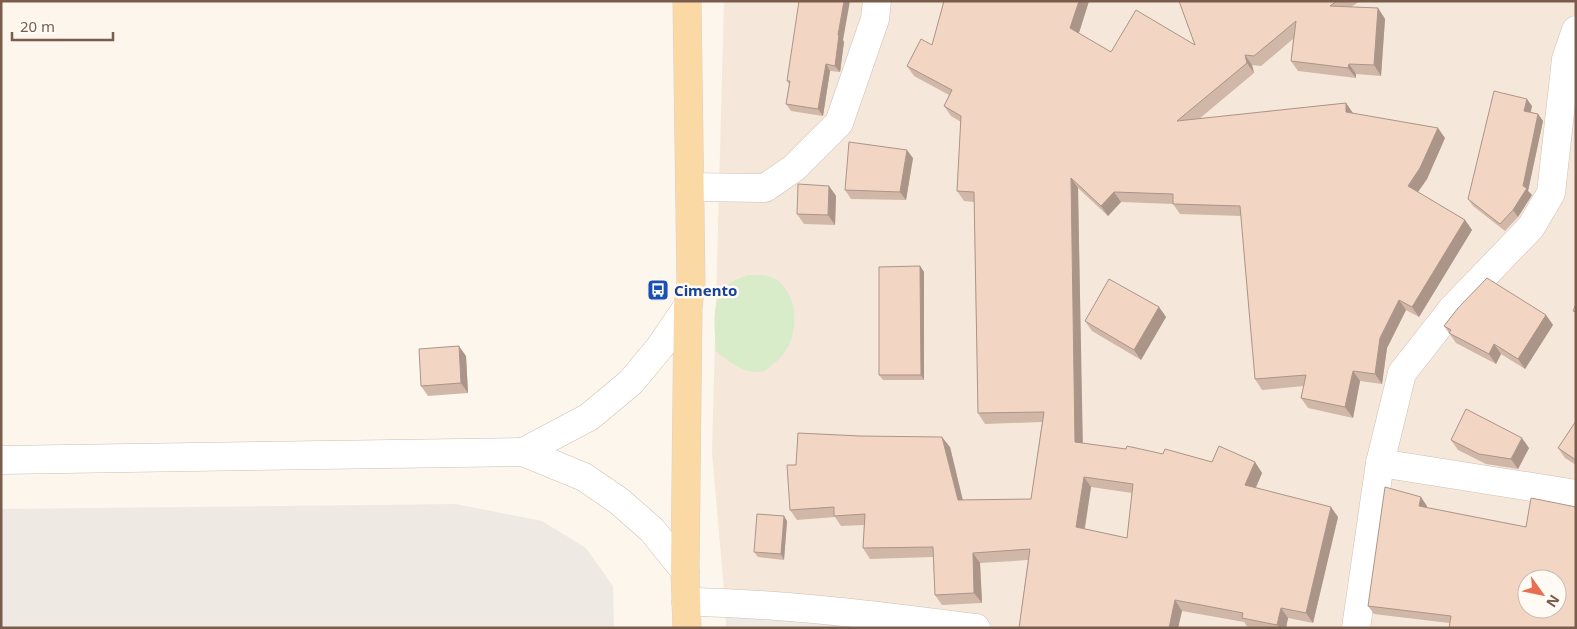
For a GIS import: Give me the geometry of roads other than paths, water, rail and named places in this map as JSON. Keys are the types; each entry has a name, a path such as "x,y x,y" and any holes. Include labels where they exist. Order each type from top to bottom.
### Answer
{"main road":[{"path":"686,615 688,306 691,283 687,1"}],"street":[{"path":"690,187 765,188 794,168 839,123 874,20 877,1"},
{"path":"1356,628 1380,463 1402,373 1453,308 1531,227 1551,193 1566,59 1576,30"},
{"path":"523,452 589,418 631,382 660,347 688,306"},
{"path":"1,460 523,452 584,477 619,501 652,530 685,570"},
{"path":"1380,463 1576,494"},
{"path":"686,615 725,602 853,612 976,628"}],"place":[{"name":"Cimento","path":"658,290"}]}
